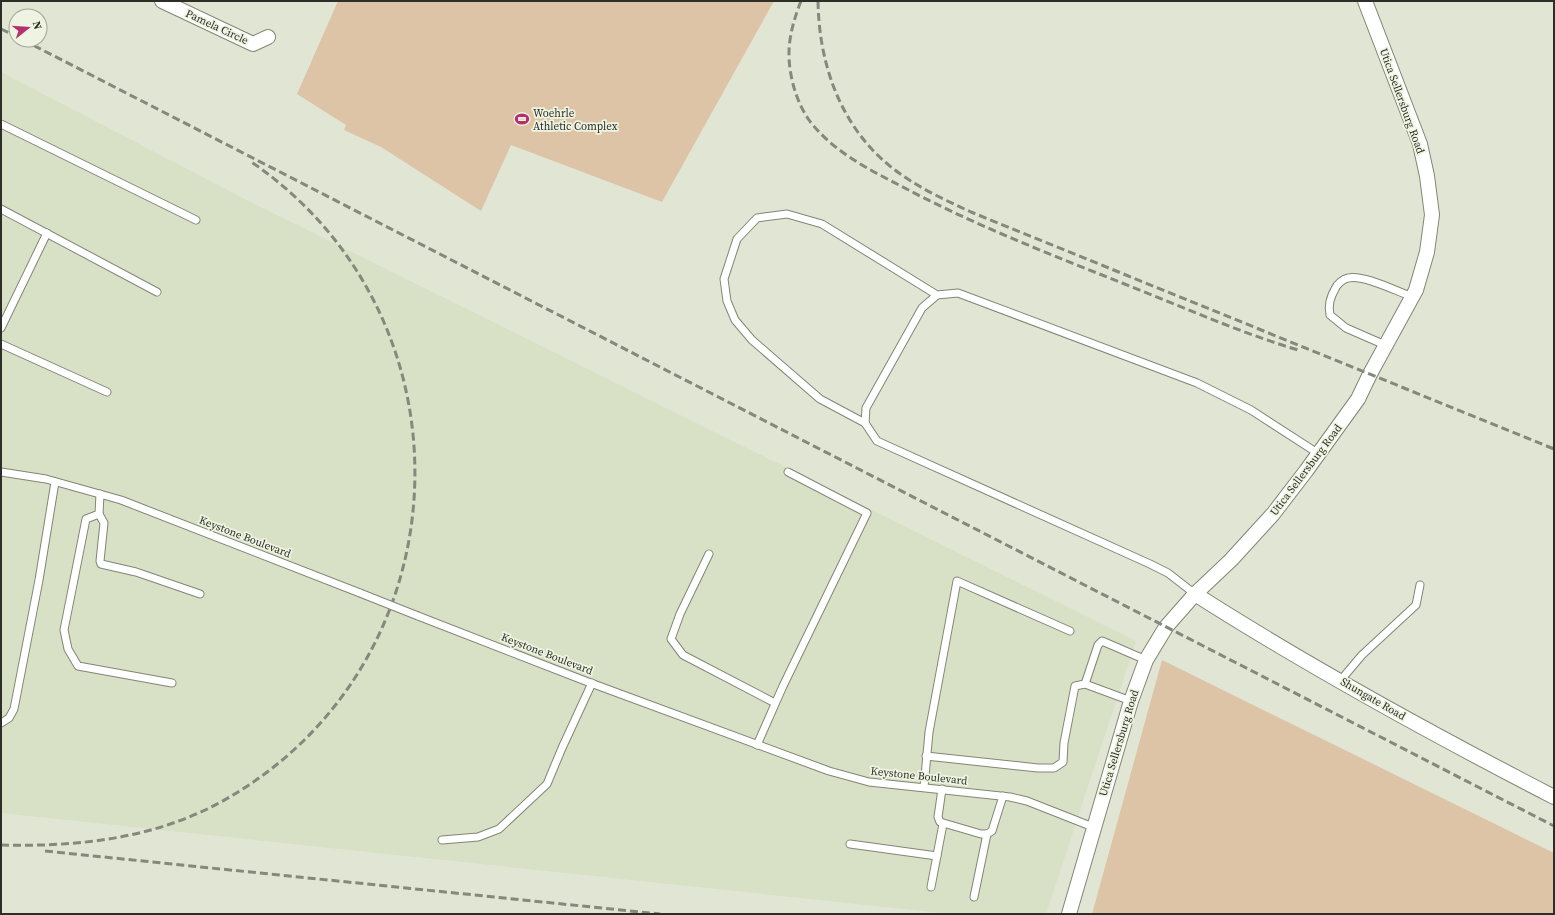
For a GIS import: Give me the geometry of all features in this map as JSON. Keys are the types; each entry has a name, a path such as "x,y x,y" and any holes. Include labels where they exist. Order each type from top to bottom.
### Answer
{"street":[{"name":"Utica Sellersburg Road","path":"1069,914 1131,700 1146,660 1166,627 1195,594 1231,560 1274,514 1319,454 1358,400 1385,345 1413,297 1427,252 1432,215 1427,176 1420,144 1365,1"},
{"name":"Pamela Circle","path":"164,2 253,44 268,37"},
{"name":"Shungate Road","path":"1195,594 1251,630 1340,681 1445,740 1554,797"}],"lane":[{"path":"1,124 196,220"},
{"path":"1,209 157,292"},
{"path":"937,295 822,224 787,214 757,218 737,239 724,279 727,301 735,320 752,340 814,394 865,423 877,441 1150,564 1168,573 1195,594"},
{"path":"1,328 47,233"},
{"path":"1385,345 1346,328 1330,315 1330,298 1336,286 1344,279 1350,277 1364,279 1413,297"},
{"path":"865,423 866,408 922,308 937,295 958,293 1197,383 1252,410 1319,454"},
{"path":"1,344 107,392"},
{"name":"Keystone Boulevard","path":"1,472 55,482 122,500 360,594 592,683 829,771 869,782 1003,796 1027,801 1093,827"},
{"path":"757,745 867,513 788,472"},
{"path":"1,723 9,718 14,709 39,580 55,482"},
{"path":"100,494 98,514 104,523 100,561 101,564 136,572 200,594"},
{"path":"98,514 86,519 64,630 68,649 78,666 172,683"},
{"path":"709,554 680,614 671,639 683,655 776,703"},
{"path":"924,787 929,732 957,581 1070,631"},
{"path":"1340,681 1362,655 1416,604 1420,585"},
{"path":"1085,684 1098,645 1102,641 1146,660"},
{"path":"442,840 478,837 499,829 547,784 592,683"},
{"path":"926,756 1038,768 1054,768 1063,762 1064,743 1074,686 1085,684 1131,700"},
{"path":"942,789 938,817 943,824 981,834 987,834 992,831 1003,796"},
{"path":"931,887 943,824"},
{"path":"974,897 987,834"},
{"path":"850,844 937,856"}],"shaded area":[{"name":"Woehrle Athletic Complex","path":"338,1 774,1 662,202 511,145 481,211 381,147 344,130 346,125 297,94"},
{"path":"1,72 241,197 1136,641 1046,914 951,914 1,813"},
{"path":"1162,660 1554,853 1554,914 1092,914"}],"railway":[{"path":"801,1 794,20 789,50 790,71 795,92 804,112 818,131 828,141 851,158 863,166 928,200 982,225 1210,318 1253,335 1298,350"},
{"path":"818,1 819,26 829,74 849,119 863,139 879,157 916,184 971,212 1554,449"},
{"path":"1,29 8,32"},
{"path":"39,48 1554,826"},
{"path":"1,845 85,842 140,833 167,825 219,803 301,743 361,668 399,582 414,491 408,398 378,309 325,228 250,161"},
{"path":"45,851 660,914"}],"place":[{"name":"Woehrle Athletic Complex","path":"522,119"}]}
